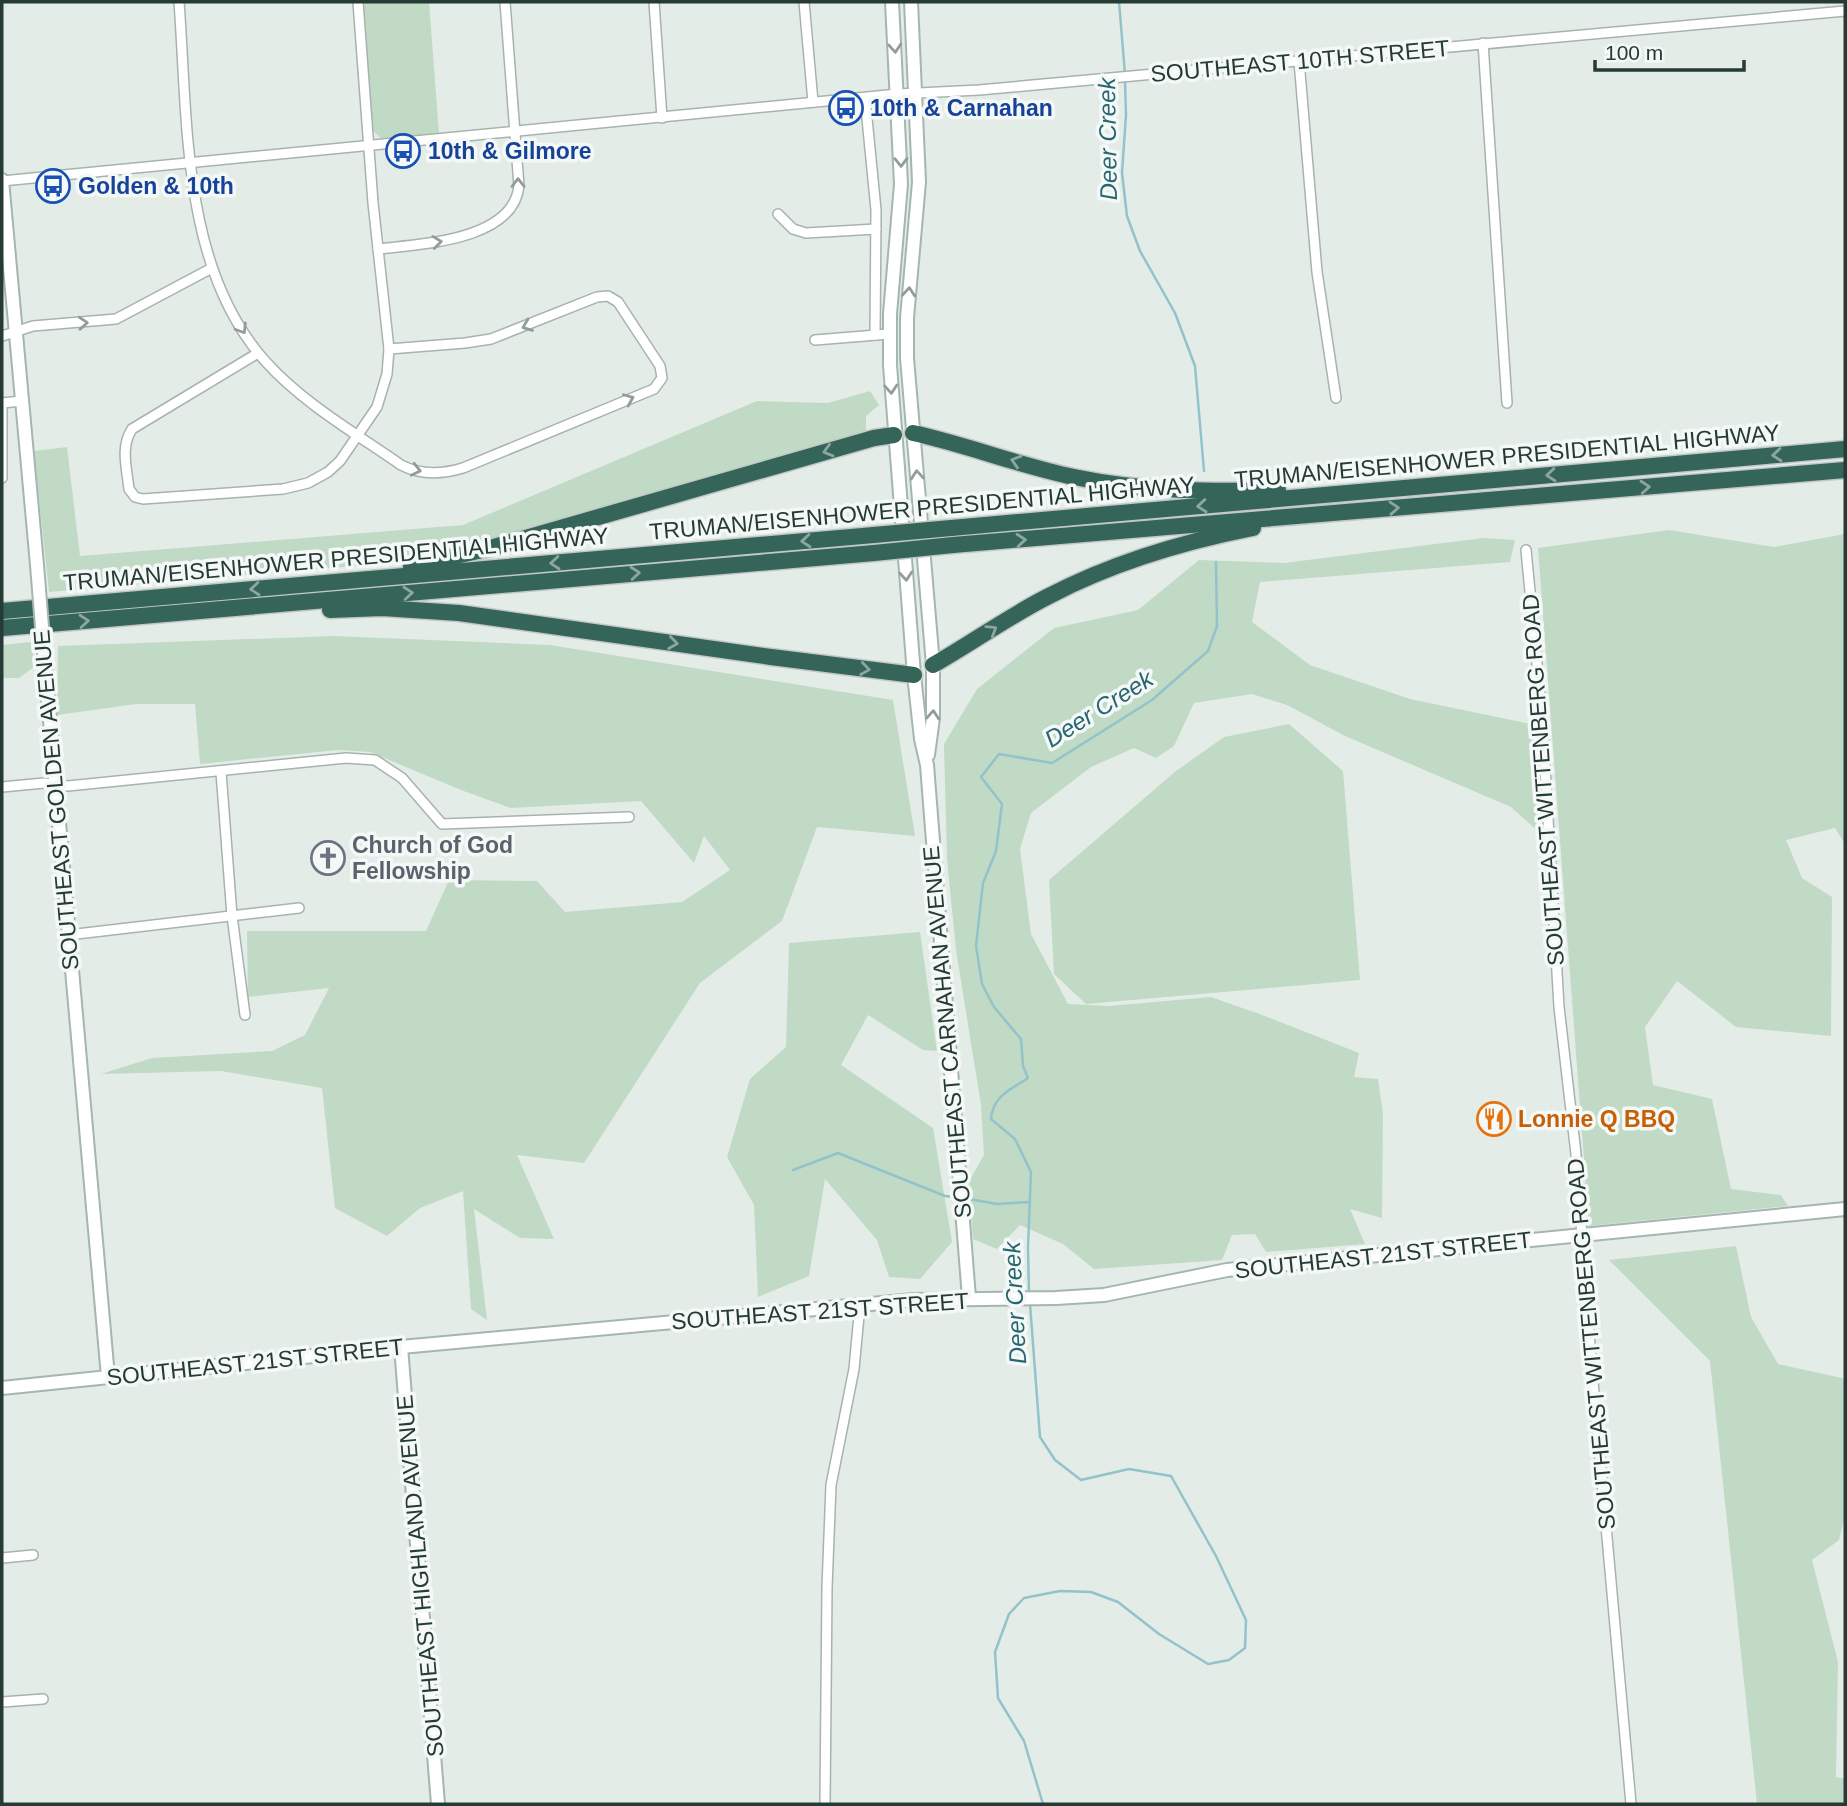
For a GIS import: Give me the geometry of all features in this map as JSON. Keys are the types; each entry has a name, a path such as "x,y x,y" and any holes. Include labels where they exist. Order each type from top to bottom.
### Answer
{"highway":[{"path":"913,433 1050,472 1152,489 1222,492 1326,487 1399,489"},
{"path":"300,585 367,571 425,564 487,549 874,438 894,435"},
{"name":"TRUMAN/EISENHOWER PRESIDENTIAL HIGHWAY","path":"2,611 1845,449"},
{"name":"TRUMAN/EISENHOWER PRESIDENTIAL HIGHWAY","path":"2,628 1845,470"},
{"path":"933,665 1030,606 1116,565 1171,547 1225,534 1349,511"},
{"path":"191,611 273,613 382,608 459,612 914,675"}],"street":[{"path":"179,2 191,165 198,218 212,268 229,308 258,353 300,393 405,467 430,473 452,471 654,389 662,378 660,366 618,302 608,296 597,297 491,339 388,349"},
{"path":"258,353 132,429 126,439 124,451 132,494 143,499 299,486 328,472 340,461 377,407 383,392 388,349 368,146 358,2"},
{"path":"378,249 455,240 506,215 513,207 519,193 505,2"},
{"path":"654,2 662,118"},
{"path":"804,2 813,102"},
{"name":"SOUTHEAST CARNAHAN AVENUE","path":"892,2 901,184 889,334 894,435 914,675 926,765 969,1298"},
{"name":"SOUTHEAST CARNAHAN AVENUE","path":"911,2 919,182 907,328 933,665 933,718 926,765"},
{"name":"SOUTHEAST 10TH STREET","path":"2,181 191,165 865,97 979,90 1845,11"},
{"path":"1483,43 1507,403"},
{"path":"1299,61 1317,272 1336,398"},
{"path":"865,97 876,229 875,335"},
{"name":"SOUTHEAST GOLDEN AVENUE","path":"2,181 108,1377"},
{"path":"778,214 793,229 806,233 876,229"},
{"path":"2,336 33,326 116,318 212,268"},
{"path":"815,340 889,334"},
{"path":"2,478 2,403 22,401"},
{"path":"894,435 913,433"},
{"name":"SOUTHEAST WITTENBERG ROAD","path":"1525,550 1542,716 1559,1007 1576,1154 1631,1804"},
{"path":"914,675 933,665"},
{"path":"2,787 44,783 68,786 346,758 375,760 402,778 442,824 629,817"},
{"path":"221,772 232,916 245,1015"},
{"path":"68,936 299,908"},
{"name":"SOUTHEAST 21ST STREET","path":"2,1388 401,1347 914,1300 1104,1295 1227,1270 1845,1209"},
{"path":"825,1804 831,1485 854,1369 860,1305"},
{"name":"SOUTHEAST HIGHLAND AVENUE","path":"401,1347 438,1804"},
{"path":"2,1558 33,1555"},
{"path":"2,1702 43,1699"}],"green space":[{"path":"361,2 429,2 439,134 382,139 372,130"},
{"path":"870,391 879,405 866,416 866,432 439,555 389,563 49,592 34,451 67,447 80,556 463,525 757,401 828,403"},
{"path":"1669,530 1774,547 1845,534 1845,844 1835,828 1786,840 1802,878 1832,897 1831,1036 1736,1027 1677,981 1645,1027 1653,1085 1712,1099 1731,1189 1781,1195 1788,1206 1589,1226 1538,548"},
{"path":"1483,538 1515,540 1510,562 1260,582 1252,622 1310,665 1410,699 1531,724 1540,833 1511,807 1345,736 1287,705 1252,694 1194,703 1174,746 1156,758 1134,748 1091,767 1031,813 1020,849 1031,934 1068,1004 1109,1006 1211,997 1359,1053 1354,1077 1378,1079 1383,1114 1382,1218 1350,1209 1365,1244 1266,1252 1255,1234 1232,1235 1222,1260 1094,1269 1063,1244 1020,1225 997,1249 973,1239 968,1183 984,1155 981,1105 956,950 947,859 944,744 977,689 1054,628 1138,610 1199,560 1284,563"},
{"path":"334,636 550,645 893,700 915,836 817,827 782,921 700,983 584,1163 517,1155 554,1239 520,1238 474,1209 487,1320 471,1309 463,1191 420,1208 387,1236 335,1208 322,1088 221,1071 101,1074 152,1058 272,1051 305,1035 329,988 248,997 247,931 426,931 449,880 537,881 565,912 682,902 730,870 704,836 694,863 641,801 511,808 370,752 338,750 200,764 195,704 136,704 57,715 58,646"},
{"path":"31,642 35,666 19,678 2,678 2,645"},
{"path":"1289,724 1343,771 1360,980 1086,1004 1054,974 1049,880 1176,771 1224,737"},
{"path":"920,932 937,1051 923,1050 868,1015 841,1065 933,1128 952,1242 920,1279 889,1277 877,1240 825,1179 809,1276 758,1297 754,1205 727,1157 750,1079 786,1047 789,943"},
{"path":"1736,1246 1751,1317 1778,1364 1842,1378 1845,1381 1845,1515 1839,1540 1812,1560 1838,1662 1836,1777 1845,1779 1845,1804 1757,1804 1710,1361 1609,1260"}],"waterway":[{"name":"Deer Creek","path":"1119,2 1125,74"},
{"name":"Deer Creek","path":"1125,81 1126,115 1122,173 1127,216 1140,251 1175,313 1195,366 1204,471"},
{"name":"Deer Creek","path":"1029,1294 1031,1172 1015,1139 991,1119 999,1099 1028,1078 1023,1066 1021,1039 994,1007 982,984 976,946 983,883 996,851 1002,804 981,777 999,754 1052,763 1152,700 1208,651 1217,626 1216,562"},
{"path":"793,1170 838,1153 945,1196 957,1197"},
{"path":"964,1198 997,1204 1030,1202"},
{"name":"Deer Creek","path":"1030,1304 1040,1437 1055,1460 1081,1480 1129,1469 1171,1476 1216,1556 1246,1620 1245,1648 1229,1660 1208,1664 1159,1634 1118,1602 1091,1592 1060,1591 1024,1598 1009,1614 995,1652 998,1698 1024,1741 1043,1804"}],"place":[{"name":"10th & Carnahan","path":"846,108"},
{"name":"10th & Gilmore","path":"403,151"},
{"name":"Golden & 10th","path":"53,186"},
{"name":"Church of God Fellowship","path":"328,858"},
{"name":"Lonnie Q BBQ","path":"1494,1119"}]}
